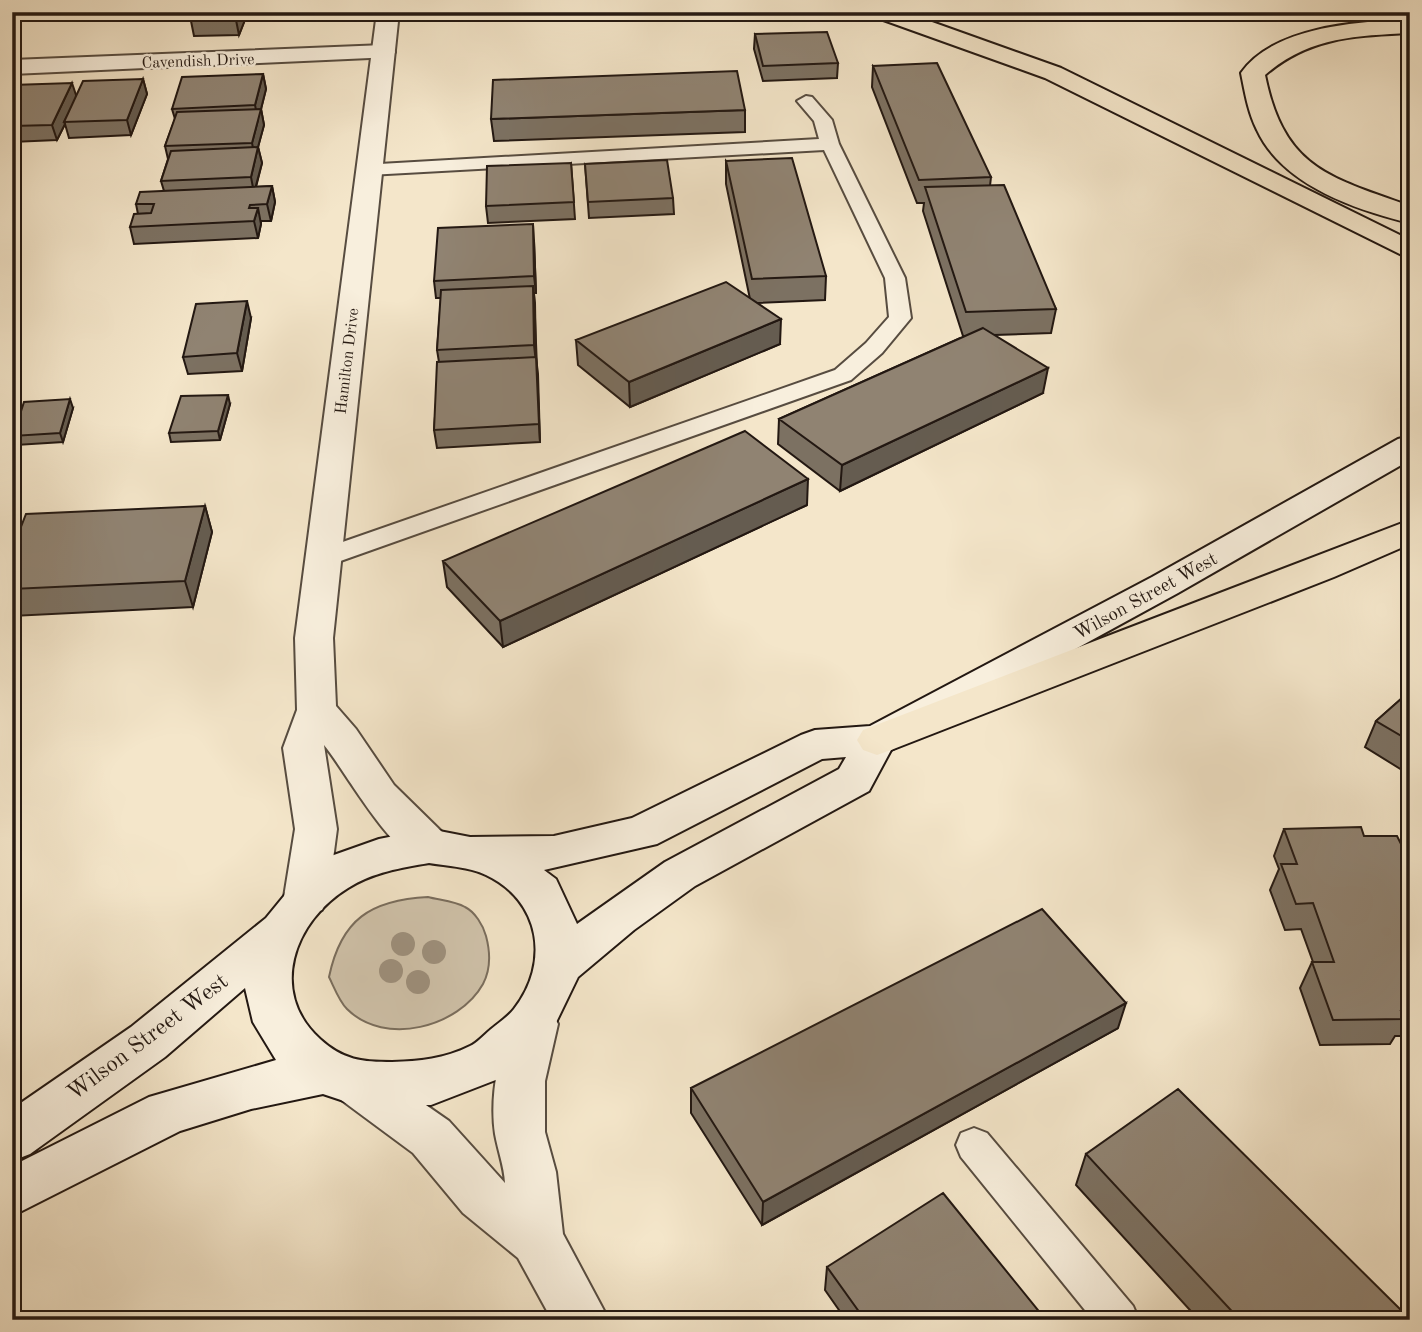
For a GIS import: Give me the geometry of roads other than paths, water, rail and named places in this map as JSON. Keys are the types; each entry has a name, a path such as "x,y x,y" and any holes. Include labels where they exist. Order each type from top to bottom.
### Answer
{"highway":[{"path":"883,12 1053,73 1410,251"},
{"path":"1410,26 1343,30 1279,51 1253,73 1256,103 1268,134 1295,166 1349,193 1410,215"},
{"path":"877,740 1321,569 1410,531"}],"street":[{"name":"Hamilton Drive","path":"388,12 314,638 314,693 317,710 303,748 316,830 293,914 267,971 270,1010 290,1045 430,1137 481,1196 537,1240"},
{"name":"Cavendish Drive","path":"12,67 384,52"},
{"name":"Wilson Street West","path":"12,1138 148,1042 342,870 374,857 429,846 477,852 554,852 642,832 815,745 877,740 1165,585 1410,446"},
{"path":"317,710 342,739 379,796 429,846"},
{"path":"561,964 618,917 680,874 854,780 877,740"},
{"path":"12,1192 167,1113 251,1087 341,1078 406,1087 454,1078 499,1056 534,1024 552,994 561,964 558,926 542,893 514,868 477,852"},
{"path":"534,1024 520,1082 520,1132 530,1172 537,1240 582,1320"}],"lane":[{"path":"323,558 843,375 874,348 900,318 895,278 830,144 823,120 806,101"},
{"path":"369,169 830,144"},
{"path":"974,1145 1119,1320"}]}
